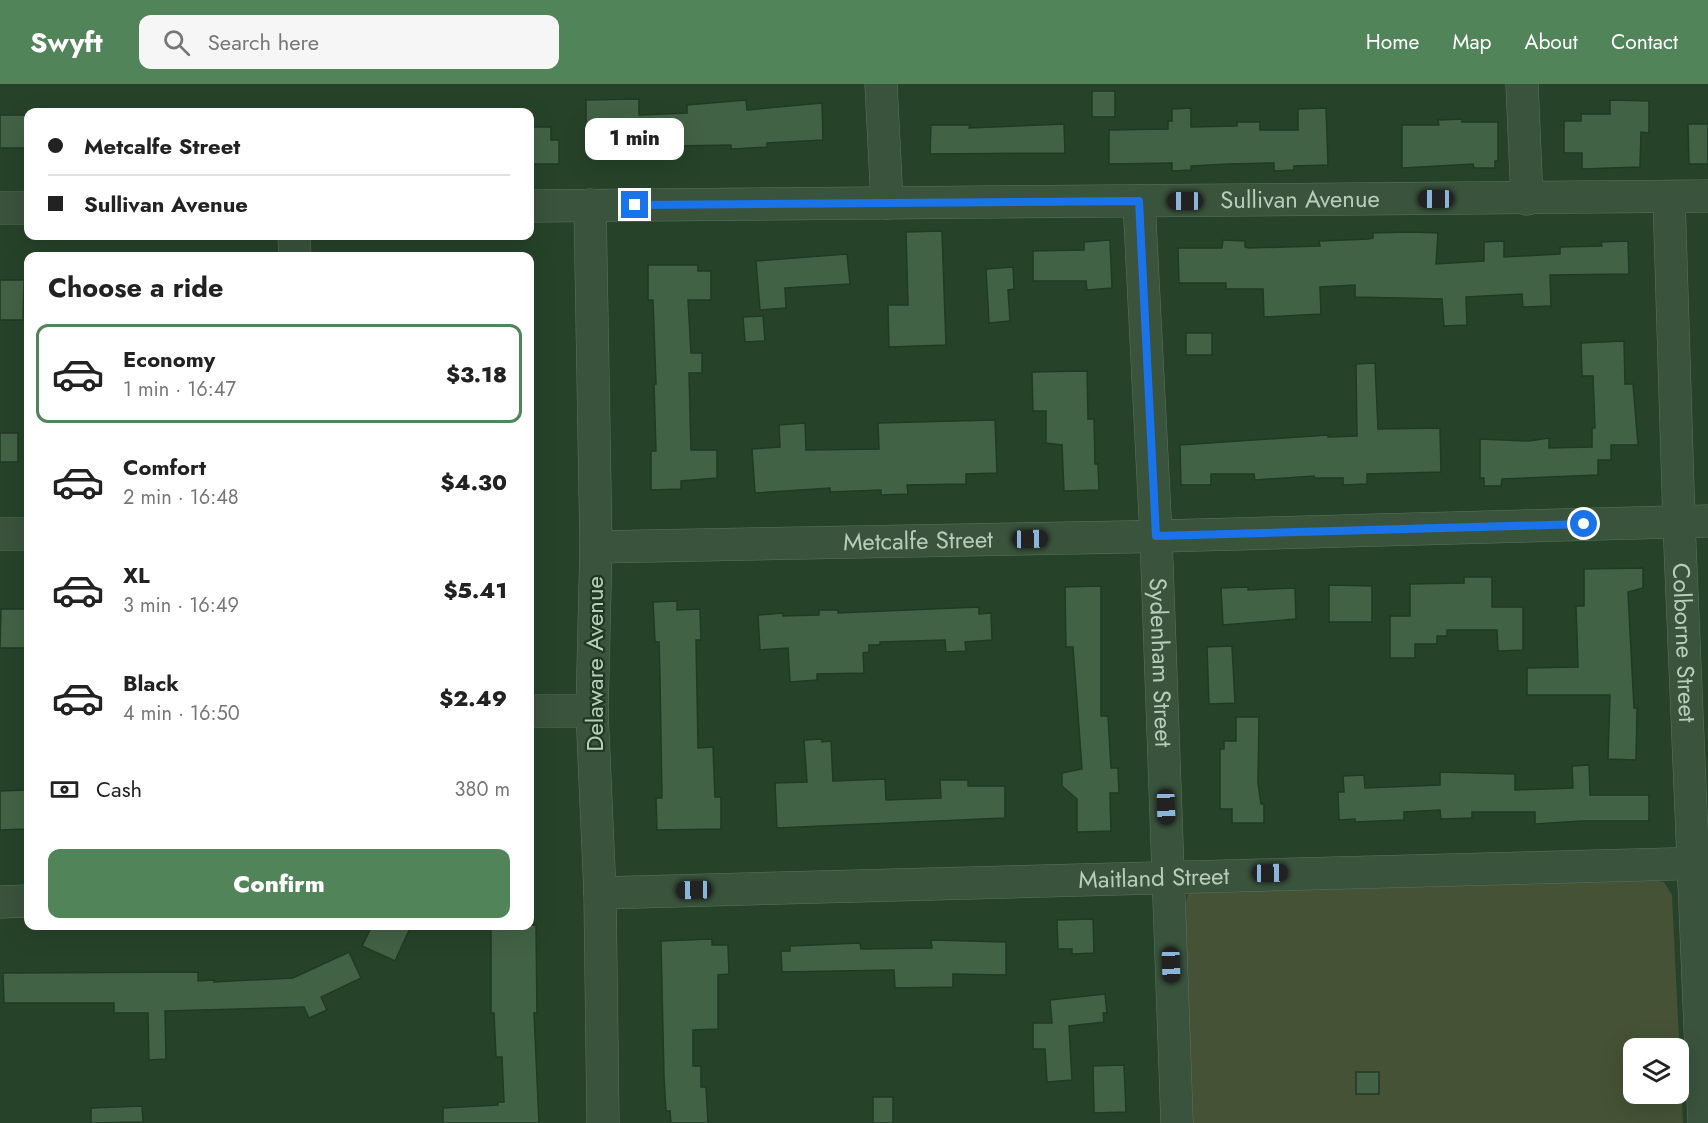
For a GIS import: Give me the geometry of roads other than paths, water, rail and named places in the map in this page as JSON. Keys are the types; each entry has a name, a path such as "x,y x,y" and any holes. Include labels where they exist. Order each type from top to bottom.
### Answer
{"street":[{"path":"881,84 886,203"},
{"path":"1522,84 1527,199"},
{"name":"Sullivan Avenue","path":"534,206 1708,196"},
{"name":"Colborne Street","path":"1669,197 1694,521 1704,1123"},
{"name":"Sydenham Street","path":"1139,201 1156,536 1176,1123"},
{"name":"Delaware Avenue","path":"590,205 596,547 592,711 600,893 603,1123"},
{"path":"0,208 24,208"},
{"name":"Metcalfe Street","path":"596,547 1156,536 1694,521"},
{"path":"0,534 24,534"},
{"path":"534,711 592,711"},
{"name":"Maitland Street","path":"600,893 1168,875 1701,863"},
{"path":"0,902 24,901"}]}
